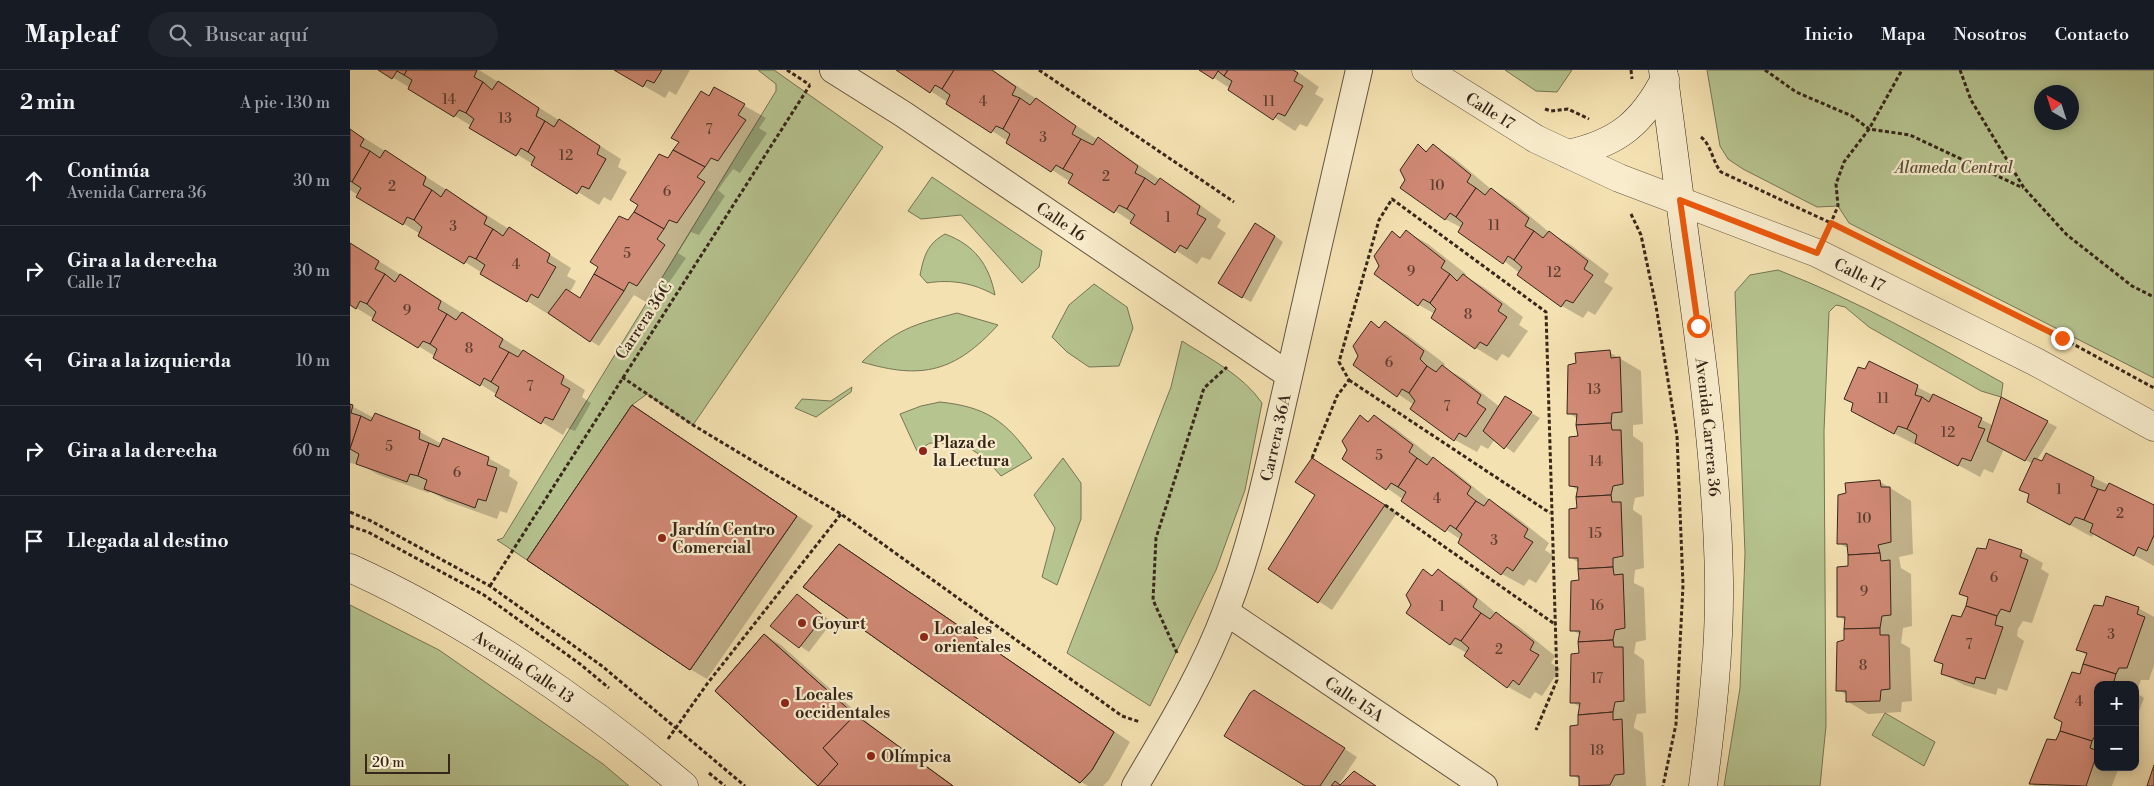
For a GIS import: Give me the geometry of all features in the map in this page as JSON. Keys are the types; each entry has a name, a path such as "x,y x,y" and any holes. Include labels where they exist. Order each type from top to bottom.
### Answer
{"main road":[{"name":"Calle 17","path":"1426,70 1536,139 1619,178 1817,253 2036,362 2154,427"},
{"path":"1568,154 1591,149 1635,124 1647,111 1664,74"},
{"name":"Avenida Carrera 36","path":"1664,74 1710,430 1719,580 1714,709 1703,786"},
{"name":"Avenida Calle 13","path":"350,568 462,626 613,727 684,786"}],"street":[{"name":"Carrera 36A","path":"1135,786 1170,727 1226,612 1253,525 1359,70"},
{"name":"Calle 16","path":"822,79 903,114 1289,375"},
{"name":"Calle 15A","path":"1226,612 1484,786"}],"path":[{"path":"787,70 810,85 822,79"},
{"path":"1039,70 1234,202"},
{"path":"1765,70 1796,92 1852,116 1869,128 1910,135 2024,188"},
{"path":"1817,253 1838,206 1836,184 1844,162 1869,128 1902,70"},
{"path":"1960,70 1971,100 2024,188 2067,235 2132,286 2154,297"},
{"name":"Carrera 36C","path":"490,586 810,85 822,79"},
{"path":"1542,108 1551,111 1568,109 1620,133"},
{"path":"1672,130 1692,129 1697,133 1707,142 1716,166 1721,172 1831,223 2062,338 2154,388"},
{"path":"1536,730 1557,680 1550,513 1546,312 1392,199 1379,220 1339,362 1348,380 1550,513"},
{"path":"1628,208 1642,235 1656,306 1677,436 1683,585 1676,724 1663,786"},
{"path":"1196,677 1176,652 1153,600 1156,538 1204,388 1250,349"},
{"path":"622,377 693,425 840,514 1122,716 1155,727 1170,727"},
{"path":"1312,458 1338,396 1348,380"},
{"path":"1385,505 1556,625"},
{"path":"350,512 371,521 490,586 602,666 745,786"},
{"path":"652,758 713,676 840,514"}],"green space":[{"path":"758,70 774,70 883,147 693,425 647,394 632,405 527,560 497,540 503,538 776,91 776,84"},
{"path":"1505,70 1572,70 1557,92 1536,91"},
{"name":"Alameda Central","path":"1707,70 2154,70 2154,378 1849,223 1838,206 1817,207 1743,169 1728,159 1720,146"},
{"path":"932,177 1042,251 1039,267 1022,283 961,215 921,219 908,211"},
{"path":"945,234 965,244 979,257 989,274 995,295 979,287 962,283 927,283 920,275 930,246"},
{"path":"1778,270 1865,308 2003,383 2001,397 1981,391 1869,327 1845,307 1836,305 1829,312 1824,431 1826,726 1820,786 1724,786 1740,688 1745,553 1735,292 1750,275"},
{"path":"1094,284 1127,307 1133,328 1119,366 1089,367 1067,352 1052,337 1069,305"},
{"path":"957,313 998,325 967,353 952,362 936,368 920,371 903,370 883,368 862,362 895,335 916,325"},
{"path":"1182,341 1236,376 1262,403 1245,490 1216,570 1150,706 1067,653 1171,387"},
{"path":"852,387 851,392 816,417 795,408 802,399 831,401"},
{"path":"940,402 970,408 993,418 1013,434 1032,458 1001,476 986,459 971,449 953,444 930,443 917,451 900,414 921,406"},
{"path":"1063,458 1081,483 1081,519 1057,585 1042,577 1055,528 1034,495"},
{"path":"350,605 439,650 603,764 629,786 350,786"},
{"path":"1885,713 1935,742 1924,766 1872,735"}],"building":[{"path":"378,70 407,70 404,75 397,71 392,79"},
{"path":"407,70 477,70 474,77 483,82 466,113 459,110 454,117 408,89 412,80 404,75"},
{"path":"614,70 662,70 654,83 647,80 643,87"},
{"path":"896,70 954,70 942,89 935,85 930,93"},
{"path":"954,70 992,70 1016,87 1012,95 1020,98 1003,129 996,126 991,133 946,104 950,95 942,89"},
{"path":"1199,70 1228,70 1224,76 1218,71 1213,79"},
{"path":"1228,70 1293,70 1298,73 1294,81 1303,86 1285,116 1278,113 1273,120 1228,90 1232,81 1224,76"},
{"path":"498,81 539,108 536,116 545,121 528,152 521,148 516,156 469,128 474,119 466,113 483,82 492,90"},
{"path":"714,87 745,104 738,115 746,120 718,161 711,158 705,167 673,150 679,142 671,138 701,91 709,96"},
{"path":"1020,98 1030,105 1036,98 1076,126 1072,134 1081,139 1063,169 1056,165 1051,172 1006,143 1010,134 1003,129"},
{"path":"559,119 600,146 597,154 606,159 589,189 582,186 577,194 531,165 535,157 528,152 545,121 554,127"},
{"path":"350,129 364,139 360,146 370,151 352,182 350,181"},
{"path":"1098,137 1138,166 1135,173 1145,178 1127,209 1119,205 1114,213 1068,183 1073,174 1063,169 1081,139 1093,145"},
{"path":"1418,144 1426,152 1433,144 1471,175 1467,182 1476,188 1456,217 1450,213 1445,220 1400,188 1405,180 1400,170"},
{"path":"385,150 426,177 423,185 432,190 414,220 407,217 403,225 356,197 361,188 352,182 370,151 380,158"},
{"path":"673,150 705,167 697,177 705,182 677,223 669,220 664,229 634,212 638,205 630,200 659,154 668,158"},
{"path":"1145,178 1155,185 1160,178 1200,206 1197,214 1206,219 1187,249 1180,245 1175,253 1130,223 1135,215 1127,209"},
{"path":"1476,188 1485,195 1491,188 1529,218 1525,226 1534,231 1514,260 1508,256 1503,264 1458,232 1463,223 1456,217"},
{"path":"446,189 487,217 484,224 493,229 476,259 469,256 464,264 418,236 422,227 414,220 432,190 441,197"},
{"path":"634,212 664,229 657,239 665,245 637,286 629,282 624,291 594,274 598,267 590,262 619,216 628,220"},
{"path":"1255,223 1275,236 1242,298 1218,283"},
{"path":"509,227 550,254 547,262 556,267 538,298 531,294 527,302 480,274 485,265 476,259 493,229 503,236"},
{"path":"1406,230 1445,261 1441,268 1450,274 1430,303 1423,299 1418,306 1374,274 1379,266 1374,256 1392,231 1400,238"},
{"path":"1534,231 1543,238 1549,231 1588,261 1584,269 1593,275 1573,303 1566,300 1561,307 1517,275 1522,267 1514,260"},
{"path":"350,243 379,261 375,269 385,274 367,304 360,301 356,309 350,305"},
{"path":"385,274 395,282 400,274 441,301 438,309 447,314 430,344 423,341 418,348 372,320 376,312 367,304"},
{"path":"594,274 624,291 590,342 548,313 566,289 580,298"},
{"path":"1450,274 1457,281 1463,274 1502,304 1498,311 1507,317 1487,346 1480,342 1475,349 1431,318 1436,309 1430,303"},
{"path":"462,312 503,339 499,347 509,352 491,382 484,378 480,386 433,358 437,349 430,344 447,314 456,320"},
{"path":"1371,321 1379,328 1385,321 1424,351 1420,359 1427,366 1409,393 1402,389 1397,397 1353,365 1358,356 1353,346"},
{"path":"523,350 564,376 561,384 570,389 553,420 545,417 541,424 495,396 499,387 491,382 509,352 518,357"},
{"path":"1610,350 1611,358 1620,357 1622,412 1612,413 1611,423 1576,425 1577,414 1567,414 1568,365 1576,363 1575,353"},
{"path":"1869,361 1918,385 1915,395 1922,397 1907,429 1898,426 1894,434 1851,411 1853,403 1844,399 1858,367 1865,369"},
{"path":"1442,365 1481,395 1477,403 1486,409 1466,437 1459,433 1454,441 1410,409 1415,401 1409,393 1427,366 1436,372"},
{"path":"1933,394 1982,418 1978,427 1985,429 1971,461 1962,458 1958,466 1915,443 1917,435 1907,429 1922,397 1929,402"},
{"path":"1505,396 1532,412 1504,449 1483,431"},
{"path":"2001,397 2048,421 2025,461 1987,441"},
{"path":"350,404 353,405 351,413 361,416 350,449"},
{"name":"Jardín Centro Comercial","path":"632,405 797,516 690,670 527,560"},
{"name":"Jardín Centro Comercial","path":"632,405 797,516 690,670 527,560"},
{"path":"375,413 420,431 419,439 429,443 418,476 410,474 407,482 356,464 359,454 350,449 361,416 371,421"},
{"path":"1360,415 1368,422 1374,415 1413,445 1409,452 1417,458 1398,487 1391,483 1386,490 1342,459 1347,450 1342,441"},
{"path":"1611,423 1612,430 1621,430 1623,484 1613,486 1611,495 1576,497 1578,487 1569,486 1569,437 1578,436 1576,425"},
{"path":"443,438 489,457 487,465 497,468 486,501 478,499 475,508 424,489 427,480 418,476 429,443 439,447"},
{"path":"2046,453 2094,477 2091,486 2098,489 2084,520 2075,517 2070,525 2027,502 2029,494 2019,490 2034,458 2042,461"},
{"path":"1433,457 1471,487 1467,494 1476,501 1456,529 1450,525 1445,532 1401,501 1406,492 1398,487 1417,458 1427,465"},
{"path":"1312,458 1385,505 1318,603 1268,569 1315,495 1295,482"},
{"path":"1880,480 1881,487 1890,487 1891,542 1878,545 1880,553 1848,555 1847,544 1837,544 1838,495 1846,493 1845,483"},
{"path":"2109,483 2154,505 2154,535 2147,551 2138,547 2134,556 2090,532 2093,524 2084,520 2098,489 2105,491"},
{"path":"1611,495 1612,502 1621,502 1623,556 1613,558 1613,567 1578,569 1578,558 1569,558 1569,509 1577,508 1576,497"},
{"path":"1489,499 1528,529 1524,537 1533,542 1513,571 1507,567 1501,575 1458,543 1462,534 1456,529 1476,501 1484,506"},
{"path":"1989,539 2022,550 2020,557 2028,560 2010,612 2001,609 1997,616 1966,606 1968,597 1959,594 1977,548 1986,549"},
{"name":"Jardín Centro Comercial","path":"839,544 1114,732 1092,770 1080,783 803,587"},
{"name":"Jardín Centro Comercial","path":"839,544 1114,732 1092,770 1080,783 803,587"},
{"path":"1880,553 1881,561 1890,560 1891,615 1882,616 1880,628 1844,629 1845,617 1837,617 1837,567 1848,566 1848,555"},
{"path":"1613,567 1614,575 1623,574 1625,628 1615,630 1613,640 1578,642 1580,631 1570,631 1571,581 1579,580 1578,569"},
{"path":"1423,569 1432,576 1438,569 1477,599 1473,607 1481,613 1461,641 1455,638 1450,645 1406,613 1411,605 1406,595"},
{"name":"Jardín Centro Comercial","path":"797,594 824,616 799,648 770,626"},
{"path":"2106,596 2139,607 2137,614 2145,617 2127,668 2119,668 2116,674 2083,664 2087,653 2076,650 2094,605 2103,606"},
{"path":"1966,606 1997,616 1995,625 2003,627 1985,679 1976,677 1974,684 1941,674 1943,664 1934,661 1952,615 1961,617"},
{"path":"1496,612 1534,642 1530,650 1539,655 1519,685 1513,680 1507,688 1464,656 1469,648 1461,641 1481,613 1490,619"},
{"path":"1880,628 1880,635 1889,635 1890,689 1881,690 1880,701 1846,702 1846,691 1836,691 1837,642 1844,640 1844,629"},
{"name":"Locales occidentales","path":"764,634 855,715 953,786 818,786 715,691"},
{"name":"Locales occidentales","path":"764,634 855,715 823,748 838,764 818,786 715,691"},
{"path":"1613,640 1614,647 1623,647 1624,701 1615,702 1613,712 1578,715 1580,703 1570,703 1571,654 1579,653 1578,642"},
{"path":"2083,664 2116,674 2114,681 2094,681 2094,738 2092,741 2060,731 2062,722 2054,718 2072,672 2080,674"},
{"path":"1254,690 1345,748 1320,786 1305,786 1224,736 1250,693"},
{"path":"1613,712 1613,720 1622,719 1624,774 1615,775 1610,785 1579,786 1579,776 1570,776 1570,726 1578,725 1578,715"},
{"name":"Olímpica","path":"855,715 953,786 818,786 838,764 823,748"},
{"path":"2060,731 2092,741 2090,748 2094,750 2094,763 2086,786 2029,784 2047,739 2056,740"},
{"path":"2154,765 2154,786 2147,786"},
{"path":"1354,771 1376,786 1331,786 1335,781 1340,785"}],"place":[{"name":"Plaza de la Lectura","path":"923,451"},
{"name":"Jardín Centro Comercial","path":"662,538"},
{"name":"Goyurt","path":"802,623"},
{"name":"Locales orientales","path":"924,637"},
{"name":"Locales occidentales","path":"785,703"},
{"name":"Olímpica","path":"871,756"}],"route":[{"path":"1698,326 1680,200 1817,253 1831,223 2062,338"}]}
